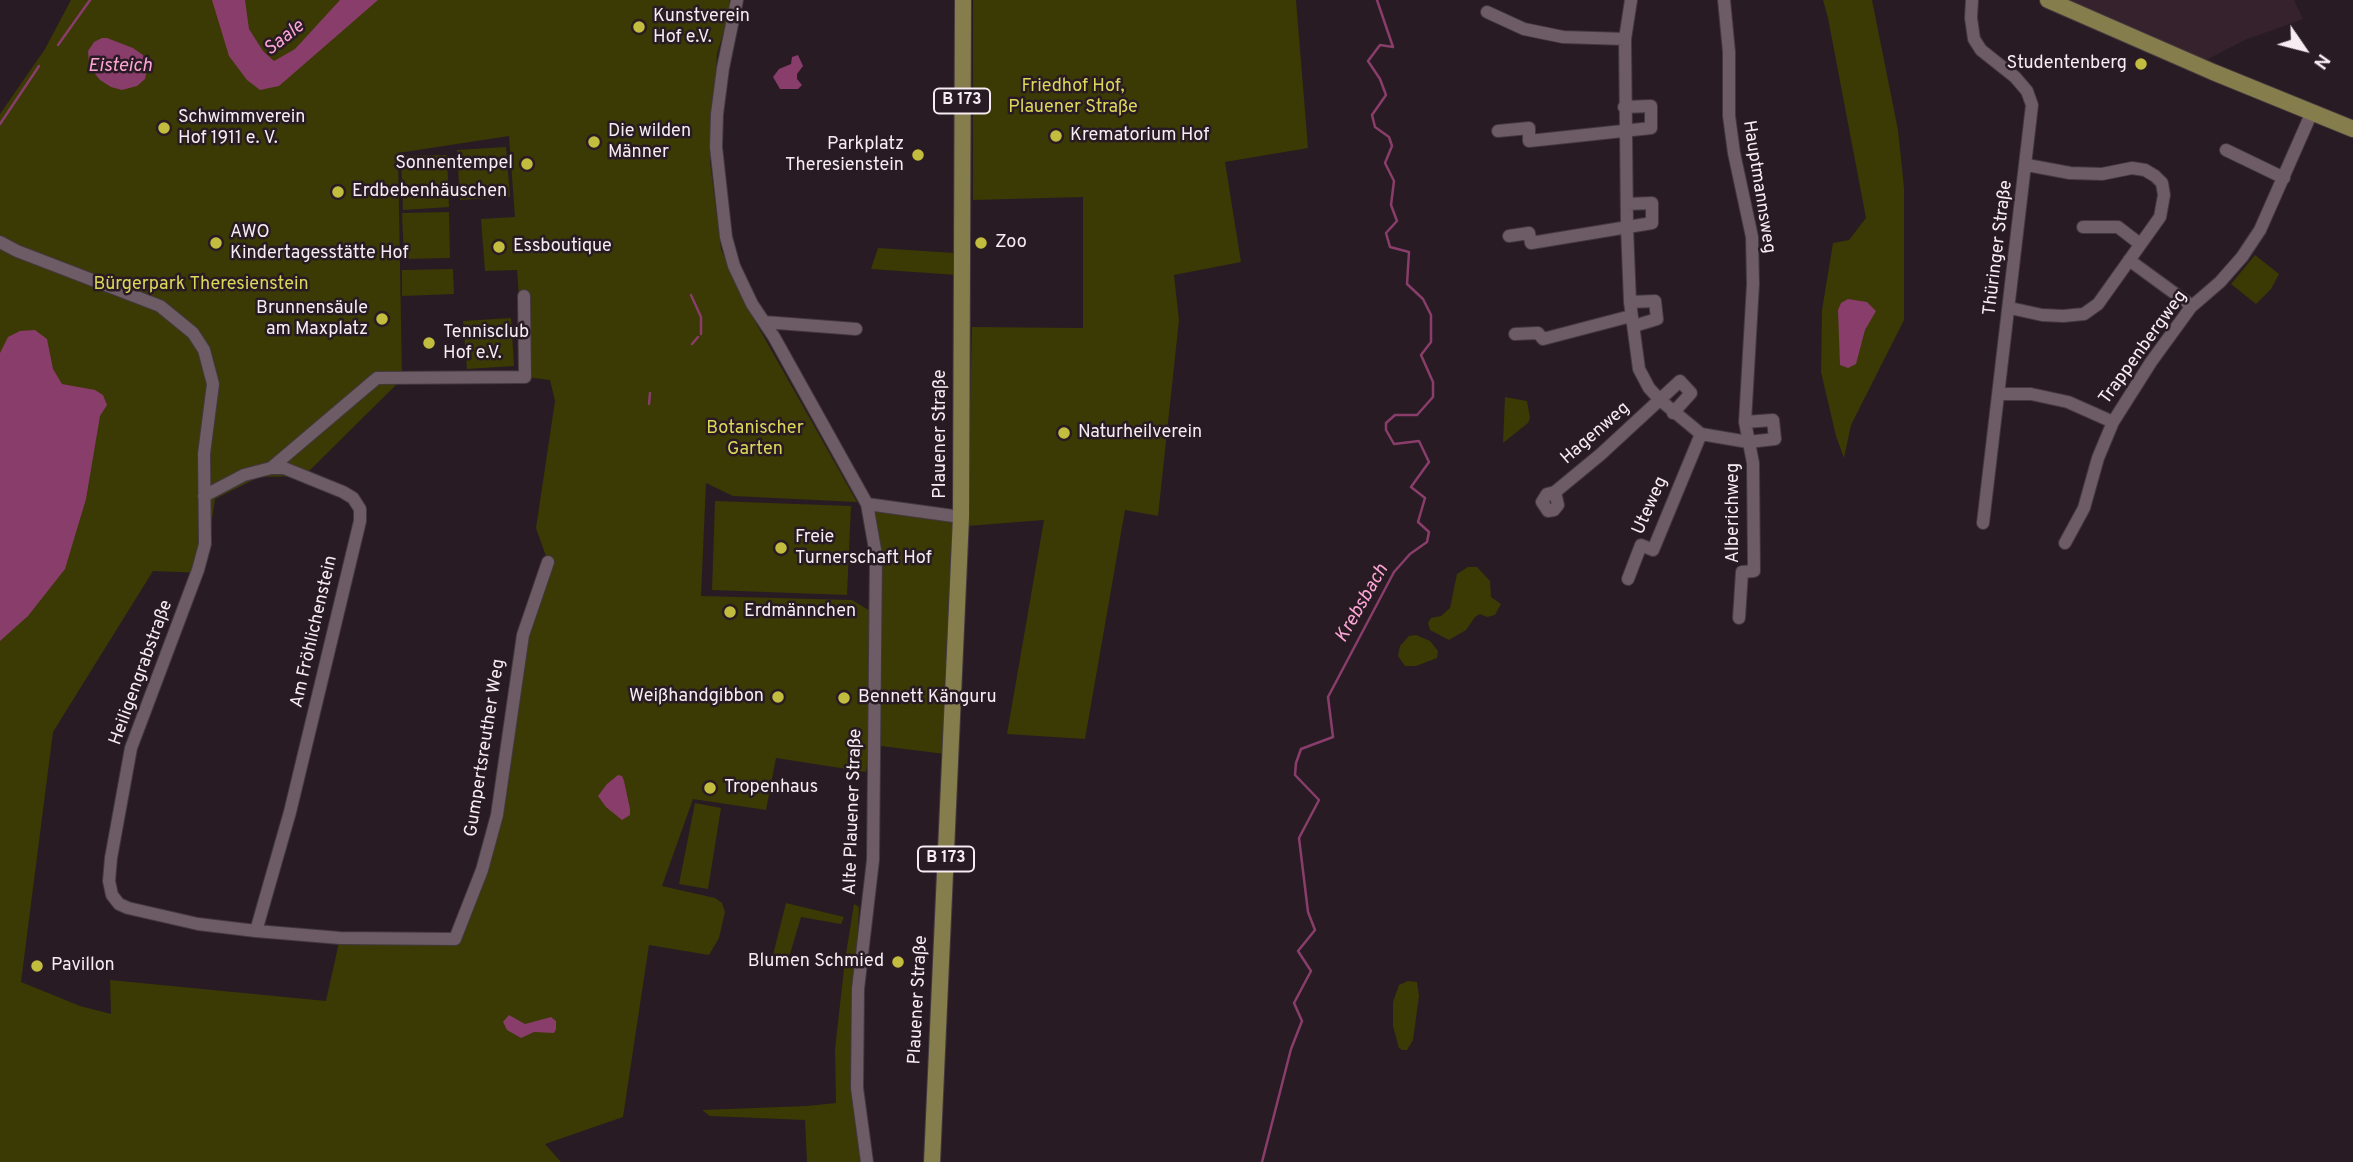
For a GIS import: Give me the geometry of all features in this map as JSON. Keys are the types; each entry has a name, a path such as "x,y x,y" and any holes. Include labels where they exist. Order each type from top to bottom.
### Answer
{"main road":[{"name":"Plauener Straße","path":"932,1162 961,517 963,0"},
{"path":"2048,0 2353,129"}],"street":[{"name":"Alte Plauener Straße","path":"737,0 723,68 716,148 726,237 734,267 752,304 867,504 877,555 873,860 858,989 857,1088 867,1162"},
{"path":"1631,0 1625,39 1627,227 1630,302 1634,348 1639,369 1648,388 1673,413 1701,434 1748,442 1775,439 1773,420 1745,422"},
{"name":"Hauptmannsweg","path":"1724,0 1729,52 1728,116 1752,237 1753,284 1745,422 1748,442"},
{"name":"Thüringer Straße","path":"1972,0 1974,39 1981,50 2015,77 2027,91 2032,105 1983,523"},
{"path":"1487,12 1524,29 1563,37 1625,39"},
{"path":"1499,131 1529,128 1529,141 1651,128 1651,106 1625,107"},
{"name":"Trappenbergweg","path":"2065,542 2084,508 2098,458 2113,422 2151,362 2192,306 2220,282 2242,257 2260,230 2312,112"},
{"path":"2226,150 2284,178"},
{"path":"2010,308 2042,315 2063,316 2084,314 2098,304 2160,217 2164,195 2162,183 2146,170 2132,168 2102,174 2070,173 2027,165"},
{"path":"1509,236 1529,233 1531,243 1652,223 1652,203 1627,204"},
{"path":"2083,227 2118,227 2140,244"},
{"name":"Heiligengrabstraße","path":"0,242 160,306 193,333 204,350 214,384 204,454 205,544 198,570 131,748 111,858 109,881 112,895 119,904 128,908 198,924 340,938 455,939"},
{"path":"2129,260 2192,306"},
{"path":"204,496 244,475 271,468 377,378 525,377 524,296"},
{"path":"1515,334 1538,333 1543,339 1633,321 1657,319 1655,301 1630,302"},
{"path":"764,321 856,329"},
{"name":"Hagenweg","path":"1555,492 1680,381 1692,393 1673,413"},
{"path":"2000,394 2031,394 2068,402 2113,422"},
{"name":"Uteweg","path":"1628,579 1641,545 1653,550 1701,434"},
{"name":"Alberichweg","path":"1739,618 1742,572 1754,570 1753,463 1748,442"},
{"name":"Am Fröhlichenstein","path":"256,931 290,812 360,521 360,509 354,498 284,468 271,468"},
{"path":"867,504 961,517"},
{"name":"Gumpertsreuther Weg","path":"455,939 482,870 497,815 523,635 548,562"}],"shaded area":[{"path":"2068,0 2294,0 2303,19 2245,40 2206,60"}],"green space":[{"name":"Bürgerpark Theresienstein","path":"71,0 729,0 730,10 717,54 710,162 721,249 747,307 857,502 733,496 706,483 701,596 852,600 872,612 871,735 866,772 776,758 766,810 693,799 662,886 715,898 722,903 725,912 719,938 709,955 649,945 623,1117 545,1144 561,1162 0,1162 0,114 45,49","holes":["509,136 515,217 481,219 485,271 517,270 525,377 550,380 555,401 536,528 548,562 511,704 482,870 455,938 340,938 326,1001 110,980 111,1014 80,1006 21,982 53,732 153,571 204,573 215,499 259,477 304,476 402,379 398,153"]},
{"name":"Friedhof Hof, Plauener Straße","path":"973,0 1296,0 1308,148 1225,162 1241,262 1174,275 1179,320 1158,516 1125,510 1085,739 1007,734 1044,520 967,526 972,327 1083,328 1083,197 973,200"},
{"path":"1823,0 1872,0 1898,130 1904,188 1904,320 1851,425 1844,458 1821,372 1822,310 1833,243 1849,240 1866,218"},
{"path":"506,147 510,197 460,200 457,150"},
{"path":"447,155 449,207 403,210 401,156"},
{"path":"449,212 450,258 404,259 402,213"},
{"path":"878,248 954,253 957,275 871,269"},
{"path":"2255,255 2279,274 2271,289 2256,304 2231,284"},
{"path":"453,269 454,294 402,296 402,270"},
{"path":"511,318 514,366 467,369 463,321"},
{"path":"1505,397 1527,401 1530,418 1528,423 1503,443"},
{"name":"Freie Turnerschaft Hof","path":"715,501 851,506 847,595 712,590"},
{"path":"875,509 956,520 945,754 881,746"},
{"path":"1468,567 1477,567 1490,581 1491,597 1501,604 1495,615 1487,617 1480,614 1466,630 1449,640 1430,630 1428,623 1431,618 1441,616 1450,608 1457,574"},
{"path":"1416,635 1430,641 1438,651 1437,658 1416,666 1405,666 1398,656 1400,646 1409,636"},
{"path":"695,803 721,808 708,889 679,884"},
{"path":"786,903 844,917 841,924 801,917 790,954 781,958 773,955"},
{"path":"854,904 859,907 852,1037 856,1130 862,1162 807,1162 805,1120 710,1116 702,1110 836,1103 835,1049"},
{"path":"1408,981 1417,982 1419,996 1413,1040 1407,1050 1402,1050 1399,1048 1393,1026 1393,1002 1399,985"}],"water":[{"path":"212,0 245,0 249,29 263,51 274,61 295,49 340,0 378,0 279,86 260,90 247,80 229,56"},
{"name":"Eisteich","path":"102,38 133,48 143,55 147,70 145,79 137,86 122,90 100,80 89,64 88,51 94,42"},
{"path":"798,55 803,66 797,79 802,85 798,89 780,89 773,77 779,69 791,64 792,57"},
{"path":"1848,299 1867,302 1876,311 1865,330 1856,364 1848,368 1840,365 1838,310 1841,303"},
{"path":"35,330 47,339 53,369 62,384 95,390 103,395 107,405 100,416 86,499 65,569 28,616 0,641 0,353 8,337 20,331"},
{"path":"618,775 622,776 624,781 630,809 630,815 622,820 606,807 598,796"},
{"path":"509,1015 525,1024 551,1017 556,1021 556,1029 554,1033 534,1032 521,1038 507,1030 503,1022"}],"waterway":[{"path":"58,45 90,0"},
{"name":"Krebsbach","path":"1262,1162 1291,1049 1302,1021 1294,1003 1311,971 1298,951 1315,930 1308,912 1299,838 1319,800 1295,775 1296,763 1301,749 1333,737 1328,697 1394,572 1410,554 1427,542 1429,532 1418,522 1425,498 1411,487 1429,462 1419,441 1394,444 1386,430 1386,423 1395,415 1417,415 1433,397 1433,382 1421,355 1431,342 1431,315 1423,299 1407,284 1409,252 1390,247 1386,233 1397,221 1391,205 1394,181 1385,163 1392,146 1389,137 1375,127 1372,115 1386,95 1380,79 1368,61 1380,45 1393,47 1377,0"},
{"path":"0,124 39,66"},
{"path":"691,295 701,317 701,334"},
{"path":"692,344 698,337"},
{"path":"649,404 650,393"}],"place":[{"name":"Kunstverein Hof e.V.","path":"639,27"},
{"name":"Studentenberg","path":"2141,64"},
{"name":"Schwimmverein Hof 1911 e. V.","path":"164,128"},
{"name":"Krematorium Hof","path":"1056,136"},
{"name":"Die wilden Männer","path":"594,142"},
{"name":"Parkplatz Theresienstein","path":"918,155"},
{"name":"Sonnentempel","path":"527,164"},
{"name":"Erdbebenhäuschen","path":"338,192"},
{"name":"AWO Kindertagesstätte Hof","path":"216,243"},
{"name":"Zoo","path":"981,243"},
{"name":"Essboutique","path":"499,247"},
{"name":"Brunnensäule am Maxplatz","path":"382,319"},
{"name":"Tennisclub Hof e.V.","path":"429,343"},
{"name":"Naturheilverein","path":"1064,433"},
{"name":"Freie Turnerschaft Hof","path":"781,548"},
{"name":"Erdmännchen","path":"730,612"},
{"name":"Weißhandgibbon","path":"778,697"},
{"name":"Bennett Känguru","path":"844,698"},
{"name":"Tropenhaus","path":"710,788"},
{"name":"Blumen Schmied","path":"898,962"},
{"name":"Pavillon","path":"37,966"}],"water label":[{"name":"Saale","path":"285,39"}],"park label":[{"name":"Botanischer Garten","path":"755,439"}]}
